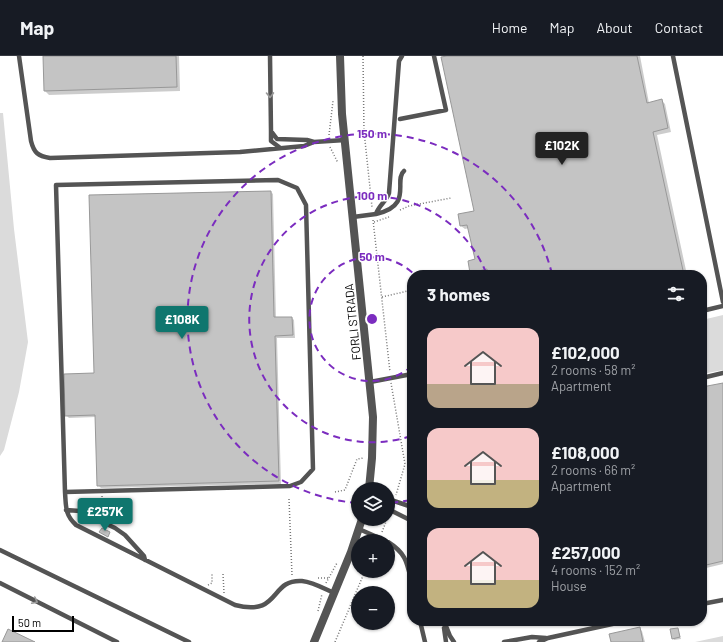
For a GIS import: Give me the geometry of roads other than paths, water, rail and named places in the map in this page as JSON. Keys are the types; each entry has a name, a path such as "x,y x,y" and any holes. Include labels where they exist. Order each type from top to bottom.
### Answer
{"street":[{"name":"FORLI STRADA","path":"340,56 342,114 370,382 373,439 370,482"},
{"path":"314,642 360,526"}],"lane":[{"path":"19,56 33,151 40,157 50,158 240,152 304,146 314,142 345,140"},
{"path":"270,56 270,141 279,148"},
{"path":"376,214 380,205 387,197 390,186 399,61 402,56"},
{"path":"400,119 446,110 434,56"},
{"path":"673,56 723,302"},
{"path":"271,131 277,139 307,140 314,142"},
{"path":"353,217 376,214 389,210 398,201 401,192 400,177 404,171"},
{"path":"65,492 290,486 301,482 313,469 306,204 297,188 278,180 56,185 65,492 66,510 69,519 76,525 235,606 246,608 261,607 275,597 278,590 286,584 295,581 304,581 334,593"},
{"path":"707,309 723,306"},
{"path":"707,377 723,374"},
{"path":"370,382 407,375"},
{"path":"395,501 407,505"},
{"path":"66,510 80,511 115,528 125,535 144,556 145,560"},
{"path":"395,512 407,518"},
{"path":"359,529 371,534"},
{"path":"395,547 406,559 407,563"},
{"path":"0,550 189,642"},
{"path":"0,583 117,642"},
{"path":"707,603 723,600"},
{"path":"421,626 425,642"},
{"path":"444,626 446,642"},
{"path":"446,626 454,642"},
{"path":"539,642 548,638 603,626"},
{"path":"504,642 532,637 548,638"}]}
